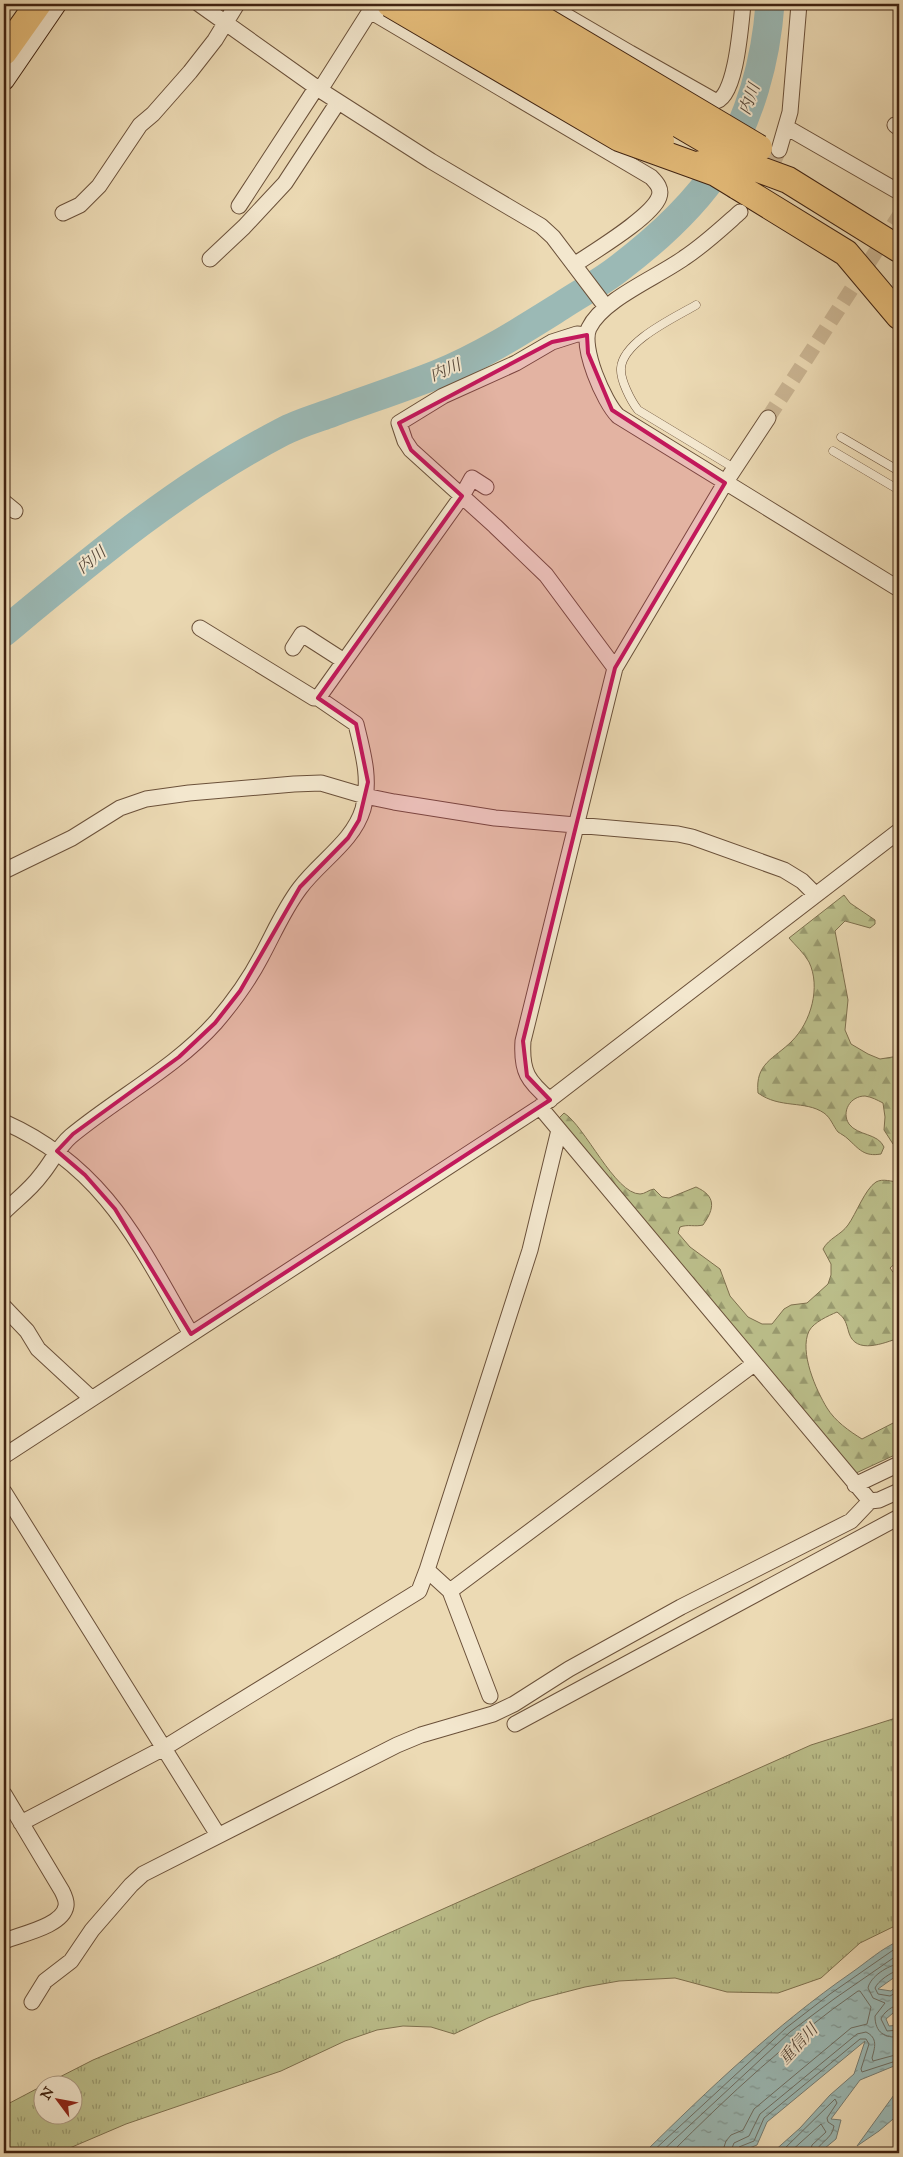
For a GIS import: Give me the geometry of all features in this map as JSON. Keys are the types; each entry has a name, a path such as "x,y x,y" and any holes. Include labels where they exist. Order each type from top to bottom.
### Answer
{"highway":[{"path":"4,23 16,4"},
{"path":"4,52 38,4"},
{"path":"428,4 748,164 788,180 899,249"},
{"path":"474,4 748,164"},
{"path":"517,4 748,164 846,253 899,316"},
{"path":"374,6 620,138 748,164"}],"main road":[{"path":"4,80 56,4"}],"street":[{"path":"199,4 338,102 431,161 528,216 553,237 603,304"},
{"path":"63,213 80,205 99,186 140,125 153,114 190,72 237,4"},
{"path":"546,4 715,101 720,100 724,96 734,71 743,4"},
{"path":"748,164 786,127 790,112 800,4"},
{"path":"239,206 374,6 651,177 658,185 660,196 655,206 577,268"},
{"path":"581,135 630,53"},
{"path":"210,259 244,227 285,183 338,102"},
{"path":"786,127 899,192"},
{"path":"740,212 684,259 603,304 587,335 588,353 612,410 626,421 899,590"},
{"path":"587,335 577,334 552,342 516,363 443,396 399,423 405,441 411,450 546,575 615,668"},
{"path":"768,418 734,468 615,668 523,1042 523,1065 527,1076 559,1130 870,1501"},
{"path":"318,698 462,496 472,478 486,487"},
{"path":"4,1212 41,1176 57,1151 73,1134 179,1057 215,1023 240,991 260,959 281,918 300,887 325,859 348,838 359,820 368,782 356,724 318,698 314,698 200,628"},
{"path":"293,648 302,634 344,661"},
{"path":"4,871 72,838 120,808 146,799 269,786 321,783 365,796 448,812 576,826 678,834 692,837 784,870 802,881 816,895"},
{"path":"5,1453 545,1104 899,831"},
{"path":"4,1122 57,1151 85,1175 115,1209 134,1236 191,1334"},
{"path":"22,1823 164,1748 419,1592 530,1250 559,1130"},
{"path":"4,1307 28,1331 38,1349 91,1398"},
{"path":"450,1591 754,1364"},
{"path":"855,1485 899,1464"},
{"path":"32,2002 39,1989 49,1978 71,1962 92,1930 130,1885 144,1874 218,1835 421,1735 493,1714 514,1704 569,1669 681,1607 851,1521 870,1501 879,1500 899,1491"},
{"path":"4,1492 218,1835"},
{"path":"515,1724 899,1517"},
{"path":"427,1570 450,1591 490,1696"},
{"path":"4,1794 62,1891 66,1906 62,1915 54,1923 4,1941"}],"lane":[{"path":"696,305 639,340 627,353 621,368 629,398 638,410 734,468"},
{"path":"841,437 899,471"},
{"path":"833,451 899,490"}],"highlighted area":[{"path":"587,335 588,353 612,410 725,483 615,668 523,1041 527,1076 550,1100 191,1334 115,1209 85,1175 57,1151 73,1134 179,1057 215,1023 240,991 300,887 348,838 359,820 368,782 356,724 318,698 462,496 411,450 399,423 552,342"}],"green space":[{"path":"844,895 850,903 875,920 875,924 870,928 845,921 835,931 848,1000 845,1030 851,1044 868,1054 880,1059 899,1056 899,1142 897,1145 893,1144 884,1130 883,1103 865,1096 851,1102 847,1110 847,1119 853,1128 881,1142 884,1147 881,1154 875,1155 859,1149 838,1132 826,1115 817,1109 775,1101 758,1093 758,1083 763,1068 799,1033 812,1004 814,982 809,962 789,938"},
{"path":"564,1113 581,1131 611,1172 630,1191 640,1194 654,1189 662,1197 669,1198 696,1187 707,1194 710,1198 711,1208 703,1225 680,1227 678,1233 690,1247 720,1269 730,1296 748,1317 762,1324 772,1324 784,1309 791,1305 807,1303 828,1284 831,1275 831,1264 823,1249 848,1225 872,1185 882,1180 899,1182 899,1260 890,1268 899,1280 899,1338 871,1346 858,1344 853,1340 845,1321 837,1312 821,1320 811,1328 806,1340 806,1349 807,1360 814,1381 827,1408 834,1417 862,1439 899,1420 899,1453 854,1474 558,1119"},
{"path":"899,1717 899,1924 860,1943 821,1978 778,1993 727,1992 675,1978 619,1981 585,1987 531,2001 454,2034 431,2027 403,2026 377,2030 345,2041 281,2071 126,2124 58,2153 4,2153 4,2106 32,2091 32,2124 82,2124 82,2074 66,2074 93,2060 324,1962 811,1745"}],"water":[{"name":"重信川","path":"899,1941 899,1974 878,1989 891,1991 899,1984 899,2008 886,2019 889,2026 899,2025 899,2064 860,2080 831,2119 841,2120 836,2139 819,2153 772,2153 800,2128 830,2095 854,2074 865,2041 767,2122 757,2145 737,2153 644,2153 718,2082 796,2014 881,1951"},
{"path":"899,2088 899,2114 857,2146"}],"waterway":[{"name":"内川","path":"4,632 138,524 172,499 244,453 294,426 425,379 486,351 597,284 632,258 660,235 686,209 710,181 731,148 755,88 765,46 770,4"}],"tunnel":[{"path":"748,202 771,168 779,150"},
{"path":"768,418 899,216"}]}
